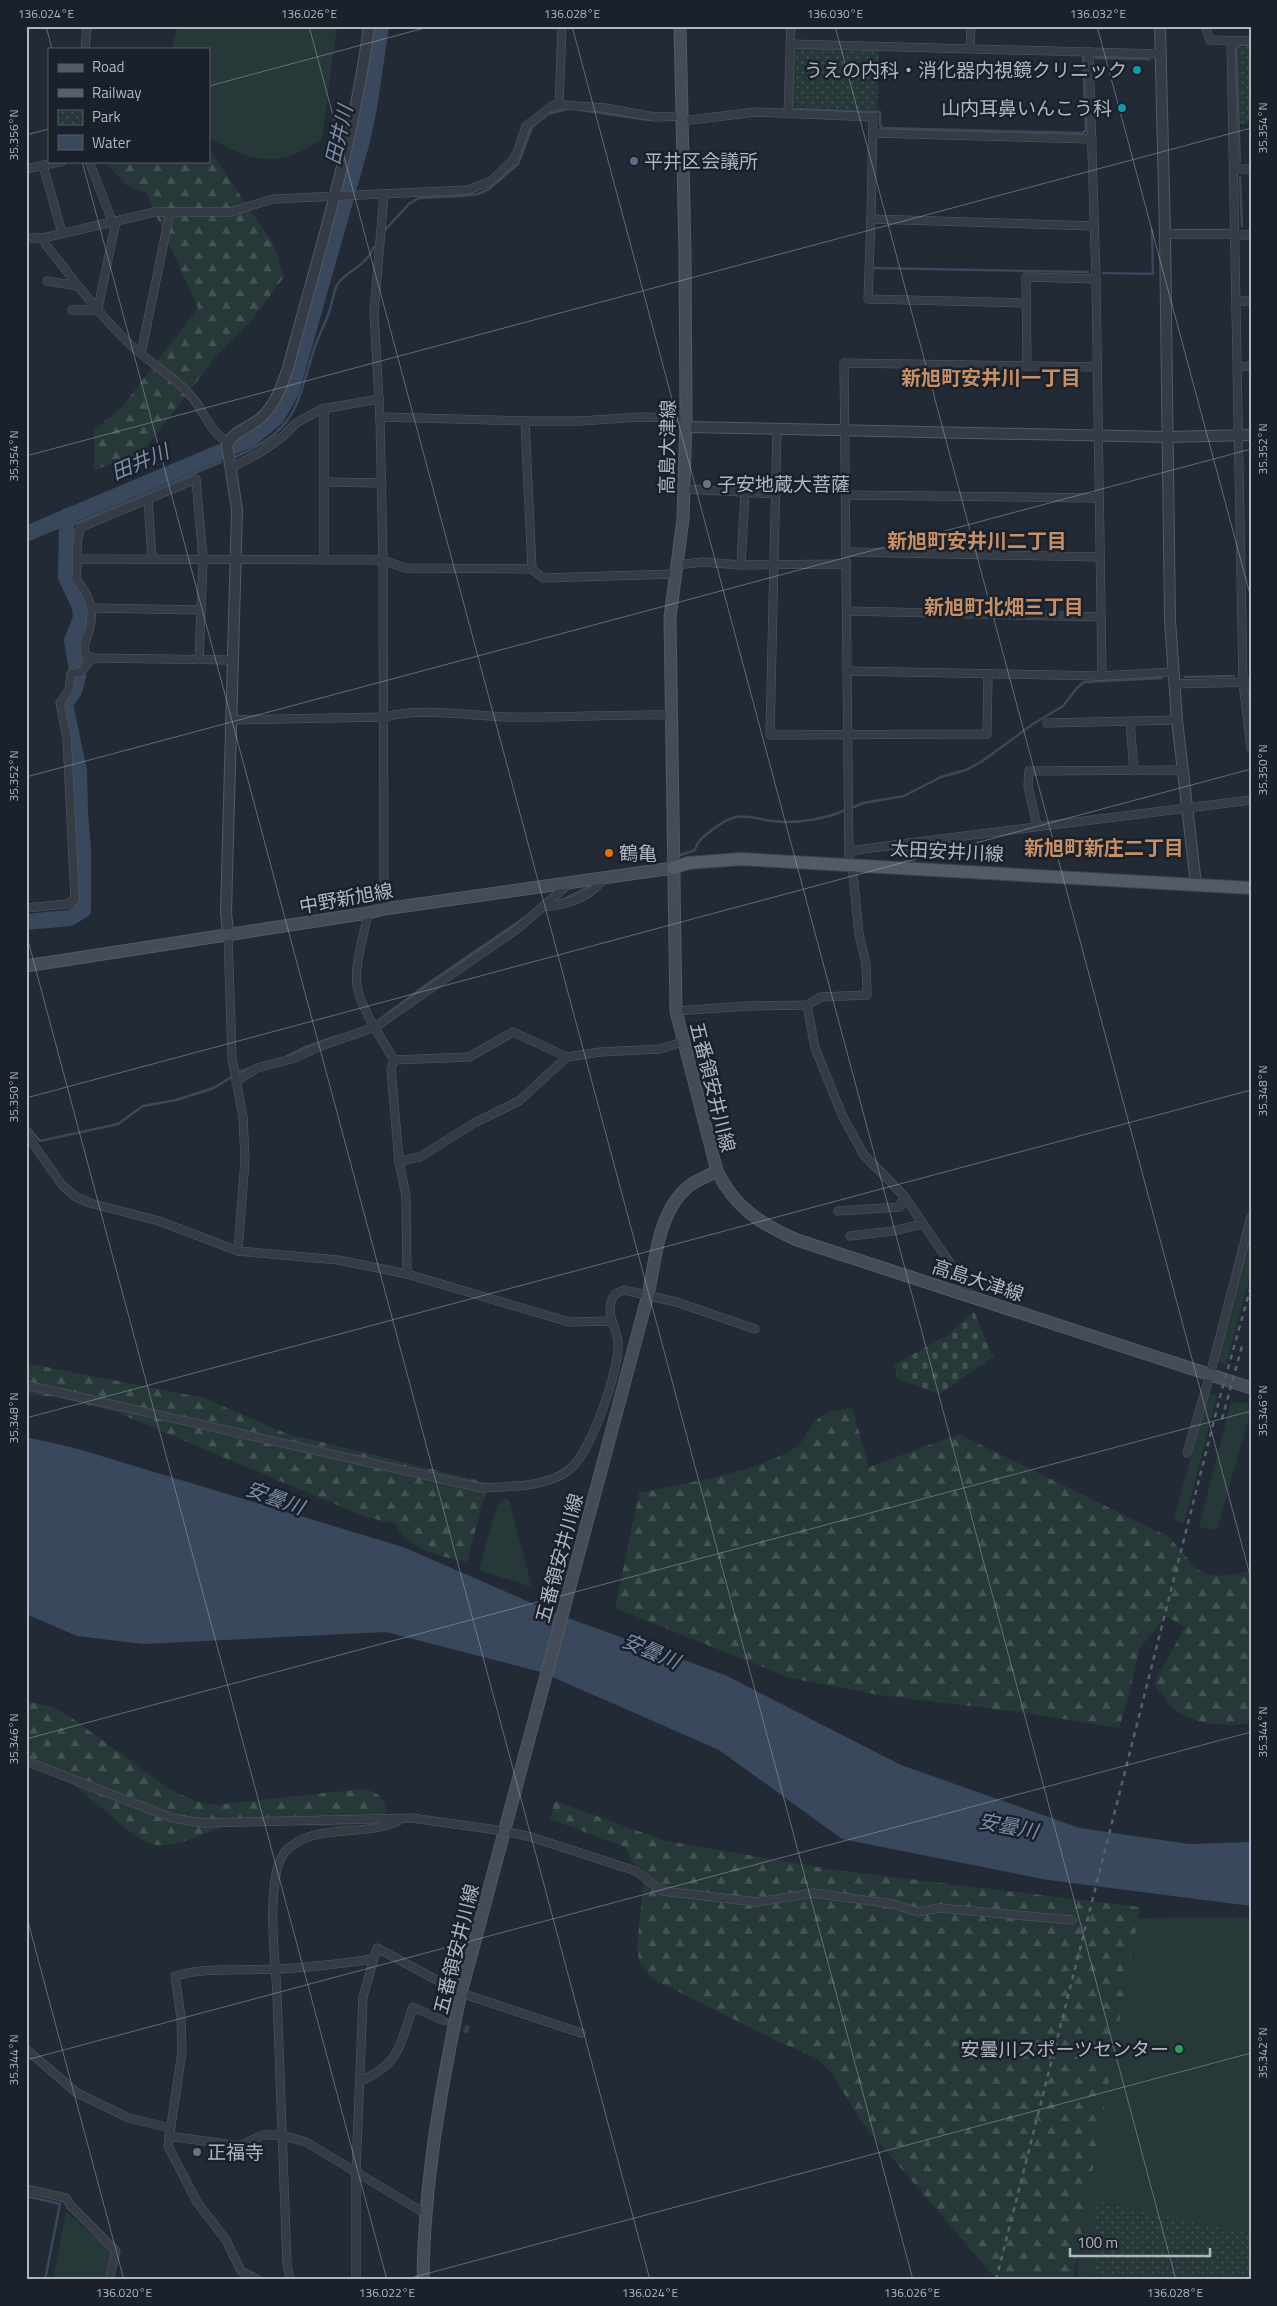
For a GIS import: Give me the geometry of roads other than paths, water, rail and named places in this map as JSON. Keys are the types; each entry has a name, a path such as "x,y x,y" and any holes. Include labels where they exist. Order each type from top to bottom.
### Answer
{"main road":[{"name":"高島大津線","path":"672,868 670,617 677,570 684,490 686,423 680,26"},
{"name":"太田安井川線","path":"672,868 688,863 741,859 1251,888"},
{"name":"中野新旭線","path":"26,966 368,913 384,908 672,868"},
{"name":"五番領安井川線","path":"423,2280 426,2214 438,2106 461,1992 648,1295 662,1229 672,1204 690,1185 716,1171 682,1042 676,1011 672,868"},
{"name":"高島大津線","path":"716,1171 723,1185 736,1201 765,1226 797,1240 1251,1388"}],"street":[{"path":"85,48 87,26"},
{"path":"228,442 262,416 279,392 337,195 363,79 369,26"},
{"path":"559,106 562,26"},
{"path":"788,114 791,26"},
{"path":"970,48 971,26"},
{"path":"1160,26 1172,672 1196,884"},
{"path":"1205,26 1210,40 1251,41"},
{"path":"1231,41 1242,587 1251,748"},
{"path":"790,44 1160,54"},
{"path":"1089,52 1098,367 1102,676"},
{"path":"26,238 43,238 155,212 230,212 272,199 468,190 491,181 511,162 517,153 521,135 531,120 552,106 605,108 642,115 682,119 756,114 756,112 873,117 868,299 1026,303"},
{"path":"873,133 1092,139"},
{"path":"26,169 58,162"},
{"path":"89,162 114,221 98,308"},
{"path":"43,165 62,233"},
{"path":"1235,170 1251,169"},
{"path":"384,194 374,313 382,483 385,717 384,908"},
{"path":"141,354 170,212"},
{"path":"871,219 1094,226"},
{"path":"1165,234 1251,235"},
{"path":"43,238 46,245 78,286 141,354 192,397 219,437 228,442"},
{"path":"1027,366 1026,277 1096,279"},
{"path":"47,281 78,286"},
{"path":"1237,301 1251,300"},
{"path":"72,310 93,310 98,308"},
{"path":"676,1011 748,1006 808,1005 821,997 866,995 866,964 859,934 849,851 844,363 1098,367"},
{"path":"1238,367 1251,366"},
{"path":"231,468 261,452 282,437 296,423 324,408 379,399"},
{"path":"324,408 324,560"},
{"path":"380,416 525,421 580,421 641,417 686,423 778,429 1098,436 1251,436"},
{"path":"525,421 532,569"},
{"path":"778,429 770,735 986,734 988,674"},
{"path":"228,442 237,510 226,912 232,1058 243,1117 245,1160 238,1251"},
{"path":"199,660 203,559 196,479 81,527 76,538 78,559 76,578 84,589 93,608 83,646 85,654 92,658 199,660 232,660"},
{"path":"324,482 382,483"},
{"path":"684,490 776,494"},
{"path":"742,565 745,492"},
{"path":"846,494 1100,498"},
{"path":"148,499 152,559"},
{"path":"1241,515 1251,514"},
{"path":"847,552 1100,557"},
{"path":"78,559 383,560 405,568 532,569 543,578 677,570 702,562 742,565 847,564"},
{"path":"1242,587 1251,587"},
{"path":"93,608 201,610"},
{"path":"847,611 1101,616"},
{"path":"26,908 67,904 75,900 68,739 60,703 69,690 71,674 82,672 92,658"},
{"path":"847,671 1102,676 1172,672"},
{"path":"1174,684 1247,682"},
{"path":"231,720 385,717 404,712 508,717 613,714 670,715"},
{"path":"1047,723 1177,720"},
{"path":"1130,722 1134,771"},
{"path":"1037,826 1028,786 1029,771 1182,770"},
{"path":"849,851 1251,800"},
{"path":"909,843 910,868"},
{"path":"542,907 572,902 599,886 604,877"},
{"path":"236,1081 258,1068 295,1058 321,1046 375,1027 517,929 572,882"},
{"path":"368,913 358,966 357,988 375,1027 394,1060 391,1069 399,1160 406,1196 408,1225 407,1274"},
{"path":"808,1005 815,1048 843,1118 864,1155 904,1196 959,1276 970,1296"},
{"path":"394,1060 469,1056 513,1032 567,1058"},
{"path":"399,1160 420,1157 474,1123 519,1101 567,1058 600,1052 660,1049 682,1042"},
{"path":"26,1134 63,1186 76,1197 90,1203 159,1221 238,1251 338,1260 407,1274 568,1322 612,1321"},
{"path":"838,1211 900,1207 904,1196"},
{"path":"1187,1453 1210,1375 1251,1217"},
{"path":"850,1236 893,1231 924,1224"},
{"path":"26,1385 482,1488 537,1483 570,1469 583,1453 599,1420 615,1365 618,1342 612,1321 611,1299 616,1293 624,1290 676,1302 755,1329"},
{"path":"26,1761 172,1818 203,1823 403,1818 504,1831 531,1837 636,1871 662,1891 758,1902 813,1893 893,1904 918,1912 939,1908 1072,1920"},
{"path":"290,2280 287,2264 275,1970 273,1902 276,1872 284,1854 299,1840 319,1834 369,1829 403,1818"},
{"path":"356,2280 356,2171 363,1997 372,1959 377,1948 461,1992 581,2033"},
{"path":"258,2280 241,2271 226,2240 197,2202 168,2146 182,2052 181,2017 174,1976 192,1971 275,1970 335,1965 372,1959"},
{"path":"360,2081 375,2075 396,2057 413,2007 442,2020"},
{"path":"26,2049 77,2093 129,2118 170,2132 239,2146 263,2135 282,2135 306,2142 426,2214"},
{"path":"26,2189 66,2198 71,2206 116,2251 109,2280"}],"water":[{"name":"安曇川","path":"26,1437 75,1448 403,1547 557,1614 725,1675 901,1765 1080,1828 1189,1844 1251,1842 1251,1906 1048,1880 842,1839 719,1750 541,1672 386,1632 143,1644 77,1636 26,1614"}],"waterway":[{"name":"田井川","path":"26,534 249,440 276,418 291,392 362,141 369,108 381,26"},
{"path":"1240,162 1236,49 1240,45 1251,45"},
{"path":"795,109 880,112 880,125 882,128 1083,133 1086,130 1083,57"},
{"path":"1096,58 1149,59"},
{"path":"384,231 409,204 419,198 478,194 489,189 518,164 532,127 548,114 567,109"},
{"path":"580,110 649,120"},
{"path":"667,120 676,120"},
{"path":"1240,177 1242,226"},
{"path":"1103,273 1153,274 1152,230"},
{"path":"1175,230 1232,230"},
{"path":"235,457 271,437 292,414 337,285 345,276 365,261 374,247"},
{"path":"874,268 1088,272"},
{"path":"67,527 221,462"},
{"name":"田井川","path":"26,922 70,918 83,910 83,849 79,771 65,704 74,691 78,677 72,641 81,618 80,607 66,577 67,516"},
{"path":"1185,677 1234,676"},
{"path":"851,808 863,803 904,796 941,777 966,770 981,762 1033,724 1063,706 1084,682 1162,678"},
{"path":"681,855 695,850 703,837 723,822 732,818 740,816 785,822 801,821 816,819 846,810"},
{"path":"560,901 592,885"},
{"path":"379,1020 423,987 524,918"},
{"path":"287,1056 337,1036"},
{"path":"237,1073 253,1067"},
{"path":"26,1125 40,1141 118,1124 143,1106 176,1100 214,1088 233,1076"},
{"path":"26,2196 60,2204 45,2280"}],"tunnel":[{"path":"442,2020 469,2030"}],"railway":[{"path":"996,2280 1220,1397 1251,1286"},
{"path":"1222,1419 1242,1346"}],"place":[{"name":"うえの内科・消化器内視鏡クリニック","path":"1137,70"},
{"name":"山内耳鼻いんこう科","path":"1122,108"},
{"name":"平井区会議所","path":"634,161"},
{"name":"子安地蔵大菩薩","path":"707,484"},
{"name":"鶴亀","path":"609,853"},
{"name":"安曇川スポーツセンター","path":"1179,2049"},
{"name":"正福寺","path":"197,2152"}],"district":[{"name":"新旭町安井川一丁目","path":"991,378"},
{"name":"新旭町安井川二丁目","path":"977,541"},
{"name":"新旭町北畑三丁目","path":"1004,607"},
{"name":"新旭町新庄二丁目","path":"1104,848"}]}
